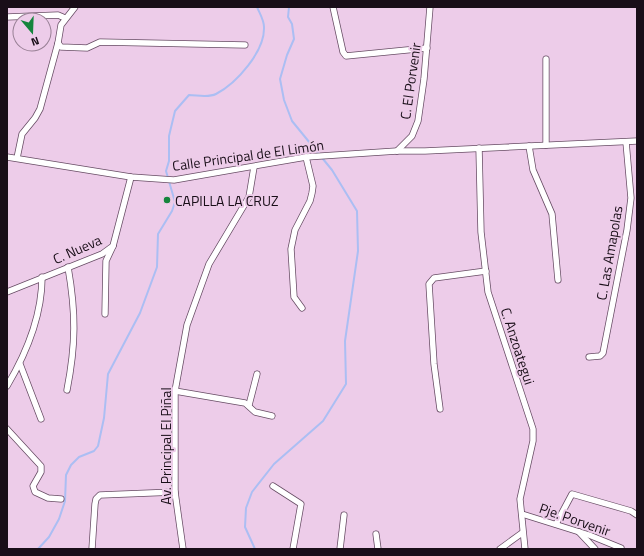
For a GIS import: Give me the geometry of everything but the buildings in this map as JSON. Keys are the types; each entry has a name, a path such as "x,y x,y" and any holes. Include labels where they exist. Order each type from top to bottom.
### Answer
{"street":[{"path":"17,158 22,134 35,118 40,109 58,44 60,30 65,18 75,7"},
{"path":"333,7 343,52 346,56 427,48"},
{"name":"C. El Porvenir","path":"397,151 412,136 418,121 427,48 430,7"},
{"path":"7,17 58,15 65,18"},
{"path":"58,44 61,47 81,48 87,48 100,42 245,45"},
{"path":"546,59 546,146"},
{"name":"Calle Principal de El Limón","path":"7,157 131,177 173,180 316,156 397,151 546,146 637,141"},
{"name":"C. Las Amapolas","path":"589,357 600,356 603,353 627,230 631,198 626,142"},
{"path":"529,146 533,170 552,214 558,280"},
{"name":"C. Anzoategui","path":"479,148 482,232 488,292 533,429 533,441 520,499 522,533 525,549"},
{"path":"302,308 294,297 291,249 295,230 310,201 312,193 306,157"},
{"name":"Av. Principal El Piñal","path":"183,549 175,492 175,391 191,310 209,264 249,197 254,167"},
{"name":"C. Nueva","path":"7,292 102,254 113,246 131,177"},
{"path":"105,314 106,261 113,246"},
{"path":"66,390 74,355 73,297 68,267"},
{"path":"440,409 434,364 429,284 434,278 486,271"},
{"path":"7,386 26,351 42,292 42,278"},
{"path":"20,364 41,419"},
{"path":"249,405 257,374"},
{"path":"175,391 249,405 256,412 272,416"},
{"path":"7,429 41,466 42,472 33,486 35,492 48,498 61,499"},
{"path":"273,486 301,504 293,549"},
{"path":"92,549 95,504 96,499 100,495 175,492"},
{"path":"556,524 572,494 631,511 637,515"},
{"name":"Pje. Porvenir","path":"522,514 556,524 621,548"},
{"path":"340,549 344,516"},
{"path":"579,532 595,549"},
{"path":"500,549 522,533"},
{"path":"376,534 378,549"}],"waterway":[{"path":"38,549 49,537 59,519 65,501 66,475 71,465 79,457 94,451 98,446 104,418 108,374 140,313 157,267 158,234 172,211 175,202 166,171 169,161 169,136 175,111 189,95 210,96 216,94 241,74 255,56 263,36 264,27 262,17 257,7"},
{"path":"255,549 245,527 246,508 252,492 274,464 323,421 346,384 345,341 358,251 357,211 332,170 292,121 284,100 280,79 287,55 294,39 292,24 288,17 289,7"}],"place":[{"name":"CAPILLA LA CRUZ","path":"167,200"}]}
